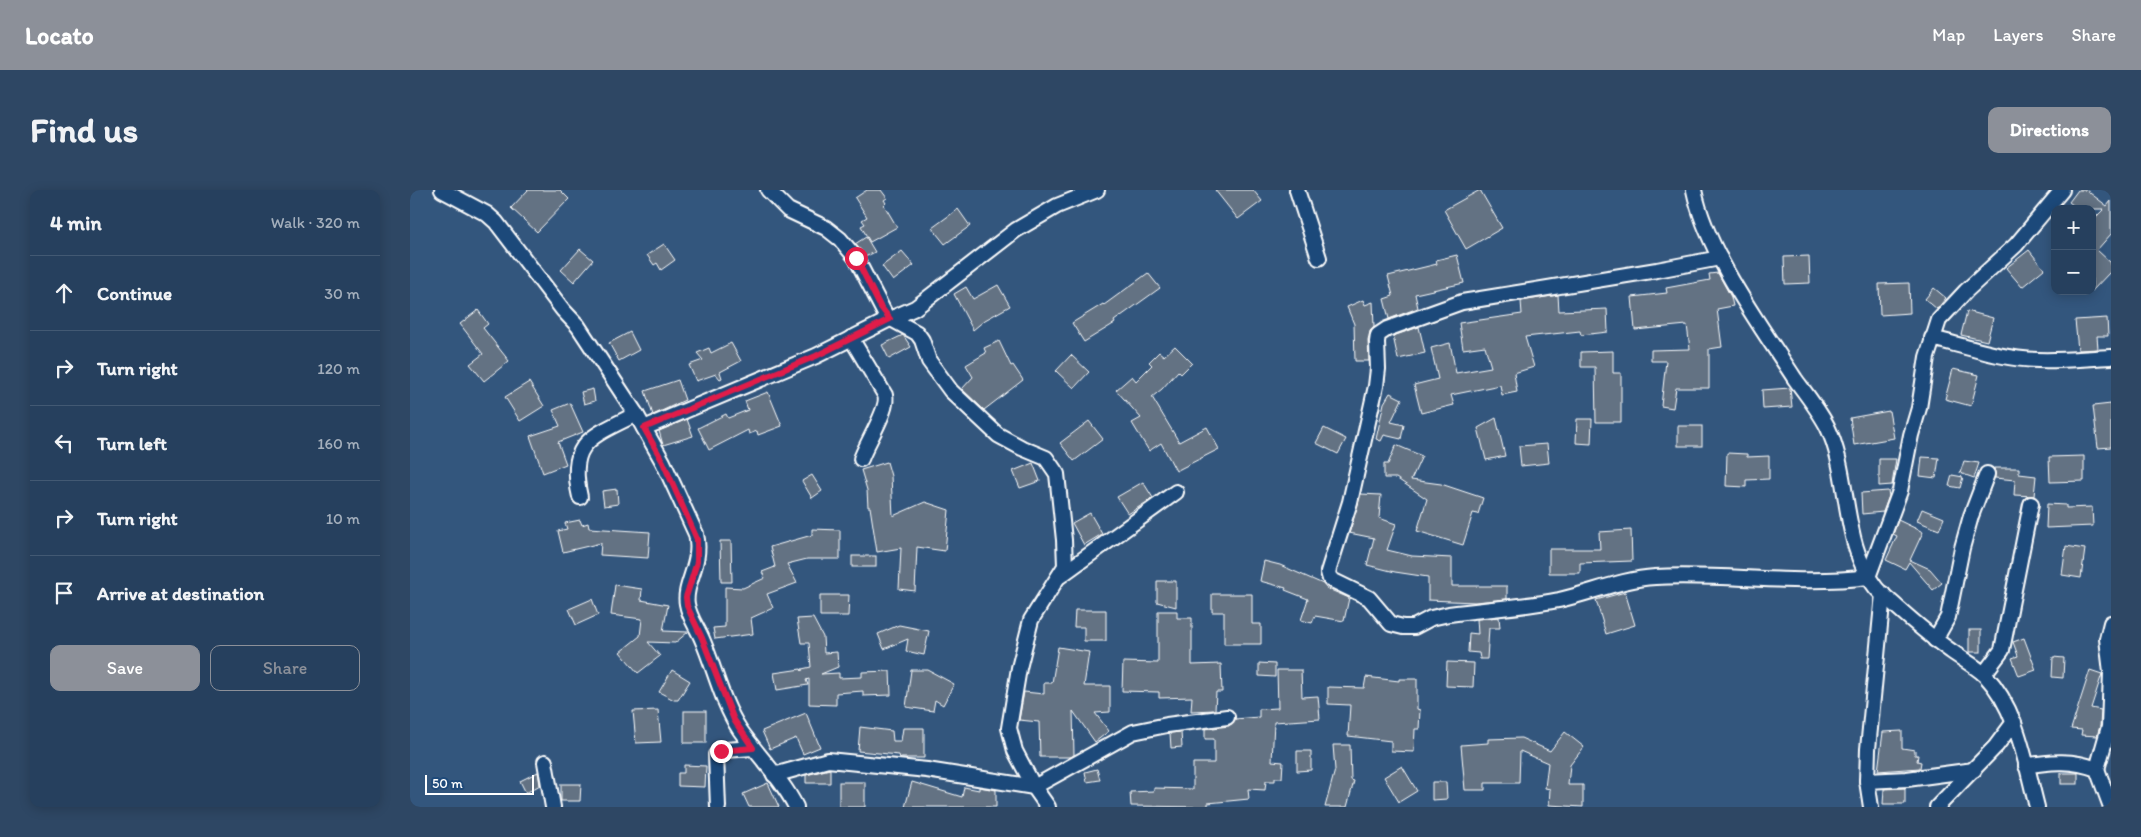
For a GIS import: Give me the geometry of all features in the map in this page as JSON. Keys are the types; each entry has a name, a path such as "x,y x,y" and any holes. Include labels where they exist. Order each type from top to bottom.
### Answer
{"street":[{"path":"442,190 487,214 496,222 553,297 578,326 636,414 663,462 697,539 697,562 686,597 687,606 702,638 734,720 796,807"},
{"path":"768,190 788,210 826,228 840,239 856,258 880,306 890,319 917,333 922,340 929,361 951,391 998,435 1022,448 1043,456 1052,464 1060,491 1065,566 1040,606 1027,632 1010,721 1010,735 1015,750 1034,787 1048,807"},
{"path":"1297,190 1318,258"},
{"path":"1694,190 1705,230 1720,258 1826,425 1834,443 1854,541 1868,577 1883,594 1935,640 1984,674 2001,695 2014,722 2037,807"},
{"path":"1868,577 1900,491 1911,435 1919,408 1920,390 1932,338 1939,320 1947,310 2016,245 2062,190"},
{"path":"644,428 816,356 915,308 1016,230 1056,206 1095,191"},
{"path":"1720,258 1462,302 1378,335 1376,386 1350,502 1328,575 1332,581 1369,598 1391,624 1403,627 1414,627 1431,618 1449,614 1560,600 1630,580 1655,577 1752,577 1829,580 1868,577"},
{"path":"851,338 885,395 887,402 861,459"},
{"path":"1932,338 1995,355 2038,360 2111,357"},
{"path":"580,497 575,472 581,447 588,440 636,414"},
{"path":"1935,640 1948,617 1962,548 1971,516 1987,474"},
{"path":"1059,577 1176,492"},
{"path":"1984,674 2002,650 2031,504"},
{"path":"1871,807 1867,781 1883,594"},
{"path":"2111,623 2107,639 2111,672 2109,720 2097,769 2111,807"},
{"path":"774,774 828,760 927,770 1034,787 1133,732 1167,725 1227,717"},
{"path":"1937,807 1974,770 2014,722"},
{"path":"718,807 716,755 726,750 753,748"},
{"path":"545,762 553,807"},
{"path":"2026,766 2066,762 2081,763 2097,769"},
{"path":"1867,781 1907,779 1974,770"}],"building":[{"path":"528,190 560,190 569,199 537,232 511,208"},
{"path":"867,190 881,190 887,198 884,200 886,203 884,205 897,227 870,242 861,226 865,224 862,220 867,217 855,198"},
{"path":"1215,190 1253,190 1262,201 1238,219"},
{"path":"1480,190 1502,228 1466,249 1444,210"},
{"path":"2078,190 2086,190 2107,206 2111,201 2111,234 2097,250 2111,263 2111,271 2096,287 2096,217 2104,209 2096,209 2096,205 2073,205 2069,202"},
{"path":"958,209 970,226 945,244 932,228"},
{"path":"866,237 875,252 865,257 855,244"},
{"path":"664,244 675,260 661,270 657,263 654,265 647,255"},
{"path":"580,249 593,260 574,282 561,270"},
{"path":"2029,250 2044,269 2022,287 2006,268"},
{"path":"902,251 914,265 893,281 882,266"},
{"path":"1457,255 1464,283 1415,294 1418,308 1389,319 1384,299 1393,296 1388,276 1437,264 1436,260"},
{"path":"1809,256 1810,283 1785,284 1784,257"},
{"path":"1148,273 1160,288 1114,321 1115,323 1084,342 1072,323 1104,305"},
{"path":"1718,273 1731,297 1733,306 1717,309 1722,347 1709,349 1709,388 1676,388 1673,408 1661,406 1666,361 1651,361 1651,350 1690,349 1687,325 1635,330 1632,297 1667,293 1666,288 1710,280 1709,274"},
{"path":"1909,283 1910,313 1880,315 1879,284"},
{"path":"998,285 1010,306 985,320 973,330 954,294 966,287 973,299"},
{"path":"1934,288 1946,298 1937,309 1925,299"},
{"path":"1558,295 1559,311 1607,309 1608,332 1581,335 1580,331 1525,337 1534,367 1514,373 1517,392 1502,395 1500,385 1451,395 1454,405 1421,413 1414,385 1438,379 1431,348 1450,343 1456,373 1491,367 1485,346 1463,349 1459,323 1522,314 1521,301"},
{"path":"1363,300 1365,305 1373,302 1374,327 1370,331 1368,341 1369,361 1355,361 1354,324 1347,307"},
{"path":"478,310 488,324 483,328 509,361 484,381 470,364 483,354 460,324"},
{"path":"1967,311 1993,318 1987,341 1961,335"},
{"path":"2107,318 2108,336 2097,336 2098,349 2078,350 2075,320"},
{"path":"1419,327 1425,353 1398,359 1393,336"},
{"path":"630,332 639,350 619,361 609,343"},
{"path":"903,335 911,347 889,359 882,345"},
{"path":"999,341 1011,366 1013,365 1023,380 984,410 962,389 973,377 966,365 986,353 984,348"},
{"path":"731,343 741,361 720,372 722,378 720,379 716,374 696,381 689,365 703,360 697,353 709,348 711,353"},
{"path":"1175,346 1192,363 1181,374 1178,371 1152,397 1179,442 1207,427 1219,449 1176,471 1161,443 1149,451 1132,423 1141,418 1116,390 1132,376 1136,381 1152,365 1149,362 1159,352 1164,356"},
{"path":"1613,351 1613,373 1621,373 1621,422 1596,422 1595,367 1581,367 1581,352"},
{"path":"1071,355 1089,372 1074,388 1056,371"},
{"path":"1953,369 1979,375 1971,406 1945,399"},
{"path":"678,380 685,400 653,415 645,391"},
{"path":"529,382 544,406 520,421 505,397"},
{"path":"1790,388 1792,407 1763,409 1762,390"},
{"path":"593,389 595,401 584,404 581,392"},
{"path":"768,392 782,426 758,435 757,431 749,434 748,430 709,450 698,428 726,414 728,418 748,410 745,401"},
{"path":"1390,393 1402,399 1391,422 1404,425 1401,439 1384,435 1381,441 1376,439 1384,403"},
{"path":"570,403 583,432 558,442 566,464 543,473 530,436 560,426 553,410"},
{"path":"2111,404 2111,447 2098,448 2093,406"},
{"path":"1889,411 1894,438 1854,445 1850,418"},
{"path":"1496,418 1505,456 1486,460 1478,428"},
{"path":"687,419 693,436 663,445 659,431"},
{"path":"1577,419 1592,419 1591,444 1576,443"},
{"path":"1089,421 1103,439 1074,461 1060,443"},
{"path":"1678,426 1702,426 1702,446 1678,446"},
{"path":"1324,428 1346,439 1338,454 1316,443"},
{"path":"1547,444 1549,463 1521,466 1519,446"},
{"path":"1396,445 1422,456 1411,480 1441,484 1483,498 1478,514 1473,513 1463,545 1417,531 1427,499 1396,478 1384,478 1384,464 1388,464"},
{"path":"1727,453 1747,454 1747,457 1769,456 1769,479 1746,480 1746,487 1726,486"},
{"path":"2084,456 2084,481 2050,482 2049,457"},
{"path":"1922,457 1939,458 1936,478 1920,476"},
{"path":"1879,459 1896,459 1892,485 1879,486"},
{"path":"1964,461 1979,463 1974,478 1960,473"},
{"path":"887,462 891,476 893,516 925,502 949,510 945,551 917,547 915,591 899,589 901,548 877,552 870,507 868,507 867,490 861,470"},
{"path":"1033,463 1040,481 1020,488 1013,471"},
{"path":"1994,468 2019,468 2019,474 2036,476 2034,496 2014,495 2015,480 1995,478"},
{"path":"812,475 822,491 812,498 802,481"},
{"path":"1952,475 1963,477 1960,488 1949,486"},
{"path":"1143,482 1153,498 1128,514 1117,497"},
{"path":"617,489 618,504 604,506 602,491"},
{"path":"1888,491 1889,496 1883,512 1862,514 1861,493"},
{"path":"1361,494 1381,495 1379,518 1396,524 1387,550 1412,556 1452,558 1452,586 1507,586 1507,599 1475,602 1428,600 1428,577 1367,565 1374,538 1349,533"},
{"path":"2047,504 2066,505 2066,508 2092,507 2093,526 2046,528"},
{"path":"1922,509 1944,518 1939,530 1917,521"},
{"path":"1090,513 1102,534 1084,545 1072,523"},
{"path":"580,520 582,525 588,523 589,528 650,532 648,558 600,555 601,543 563,552 558,531 567,529 565,523"},
{"path":"1898,520 1923,532 1910,560 1930,569 1942,583 1933,590 1909,562 1905,569 1886,560 1897,536 1893,534"},
{"path":"812,529 840,530 840,559 807,559 787,564 797,583 767,594 773,608 751,618 753,634 715,639 713,628 725,627 725,587 743,588 765,578 762,572 775,567 770,547 812,535"},
{"path":"1631,530 1632,561 1580,563 1580,573 1549,573 1549,549 1600,549 1599,532"},
{"path":"720,541 731,541 732,582 721,582"},
{"path":"2066,546 2085,549 2081,578 2062,575"},
{"path":"852,556 876,556 876,567 852,567"},
{"path":"1264,561 1280,565 1349,598 1344,621 1315,616 1312,623 1301,620 1308,599 1285,590 1286,588 1260,581"},
{"path":"1157,581 1176,581 1176,607 1157,602"},
{"path":"615,585 642,589 641,600 668,605 663,631 688,632 675,643 648,642 660,656 638,673 620,652 640,636 642,619 611,615"},
{"path":"1625,592 1635,625 1606,634 1596,600"},
{"path":"1212,594 1252,594 1252,624 1261,624 1261,644 1224,644 1224,612 1212,612"},
{"path":"820,595 849,595 848,616 820,616"},
{"path":"592,599 598,615 576,625 569,609"},
{"path":"1075,610 1106,610 1106,641 1084,641 1084,627 1074,627"},
{"path":"1158,611 1177,611 1177,618 1192,618 1192,665 1221,664 1222,692 1216,692 1215,710 1191,711 1192,697 1159,698 1159,692 1122,691 1123,662 1158,663"},
{"path":"1499,617 1500,628 1489,628 1487,659 1480,659 1479,653 1468,652 1469,633 1478,634 1477,619"},
{"path":"813,618 823,637 824,653 837,652 838,667 821,674 839,673 839,678 862,677 862,672 890,671 891,695 863,696 863,691 836,693 836,705 809,704 809,679 806,680 808,685 777,690 774,673 801,669 802,671 802,669 811,667 809,643 801,643 797,619"},
{"path":"899,625 929,631 924,655 906,651 908,639 884,649 878,634"},
{"path":"1969,630 1981,630 1981,652 1969,652"},
{"path":"2024,638 2036,670 2019,676 2012,658 2018,656 2013,642"},
{"path":"1058,647 1089,652 1084,686 1110,686 1110,712 1095,713 1109,731 1095,742 1073,711 1074,755 1071,757 1040,757 1039,722 1019,720 1024,692 1044,694 1044,683 1052,683"},
{"path":"2053,657 2064,658 2063,678 2052,677"},
{"path":"1447,662 1474,663 1473,687 1446,686"},
{"path":"1259,663 1275,664 1275,677 1259,676"},
{"path":"672,670 690,681 678,700 674,700 659,692"},
{"path":"911,670 928,670 954,684 943,705 935,700 933,711 906,707"},
{"path":"1277,670 1301,670 1302,697 1318,696 1320,719 1274,722 1272,761 1283,762 1282,778 1275,778 1275,781 1266,781 1265,790 1248,789 1249,799 1208,803 1208,807 1131,806 1130,792 1154,791 1154,788 1193,789 1193,763 1214,763 1214,739 1205,739 1205,729 1229,726 1235,719 1259,717 1259,709 1278,708"},
{"path":"2090,670 2102,674 2091,708 2101,710 2097,736 2081,735 2082,730 2071,729"},
{"path":"1366,677 1399,681 1399,679 1417,679 1417,709 1420,710 1419,729 1415,729 1414,752 1391,751 1391,741 1348,736 1350,705 1328,704 1328,687 1364,688"},
{"path":"658,710 661,742 636,743 633,711"},
{"path":"684,711 706,711 706,743 684,743"},
{"path":"806,713 820,747 803,754 796,738 770,749 762,731"},
{"path":"860,727 892,731 893,741 901,741 903,728 924,728 924,758 900,758 899,755 858,751"},
{"path":"1902,731 1902,748 1915,750 1915,755 1918,755 1917,761 1921,762 1920,768 1878,771 1883,732"},
{"path":"1181,732 1182,747 1171,748 1170,733"},
{"path":"1565,732 1584,747 1570,765 1568,785 1583,785 1583,807 1549,805 1550,789 1545,788 1548,763 1520,751 1519,783 1485,783 1485,790 1465,790 1461,745 1488,743 1488,739 1521,738 1550,751"},
{"path":"1333,745 1350,745 1351,780 1354,781 1347,807 1325,807 1335,770"},
{"path":"1297,751 1311,751 1311,770 1297,771"},
{"path":"684,765 706,766 705,787 678,786 678,773 684,773"},
{"path":"1402,766 1417,791 1399,802 1384,777"},
{"path":"830,769 830,783 806,783 806,775"},
{"path":"1097,769 1100,780 1087,782 1085,772"},
{"path":"538,772 540,785 526,793 520,781"},
{"path":"2061,773 2078,773 2078,784 2061,784"},
{"path":"839,782 865,782 865,807 839,807"},
{"path":"912,782 962,797 964,787 979,790 979,787 996,790 996,807 905,807"},
{"path":"1432,782 1446,782 1447,799 1432,800"},
{"path":"768,783 779,807 749,807 743,794"},
{"path":"561,784 581,784 580,801 561,801"},
{"path":"1905,788 1905,804 1883,804 1884,789"}],"route":[{"path":"721,751 753,748 734,720 702,638 687,606 686,597 697,562 697,539 663,462 644,428 816,356 890,319 880,306 856,258"}]}
